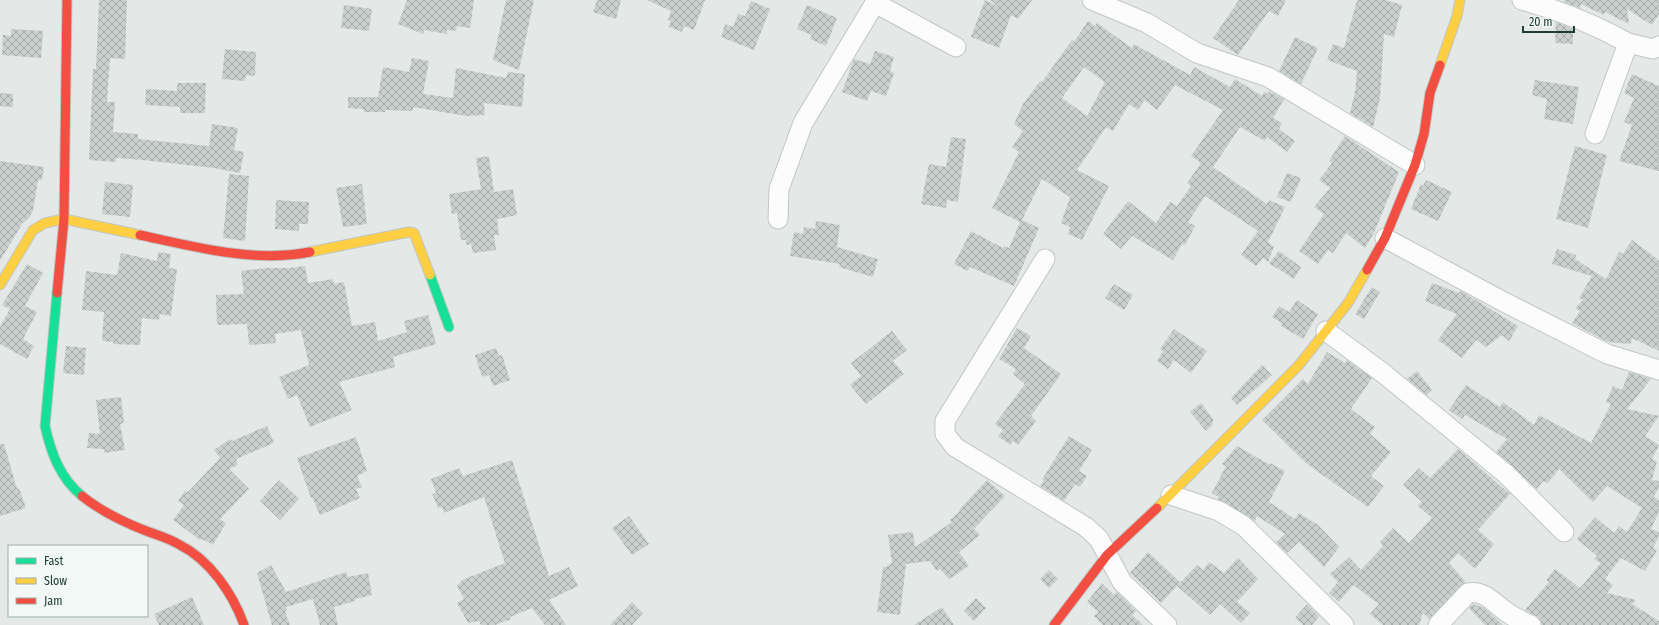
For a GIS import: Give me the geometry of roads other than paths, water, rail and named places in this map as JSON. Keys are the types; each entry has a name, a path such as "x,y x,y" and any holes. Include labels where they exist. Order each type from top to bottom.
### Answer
{"street":[{"path":"68,0 64,219 45,426 48,445 54,462 65,479 100,510 126,523 186,548 202,560 241,614 244,625"},
{"path":"1092,0 1147,23 1198,52 1268,76 1415,165"},
{"path":"1054,625 1107,555 1171,494 1299,365 1348,303 1385,238 1415,165 1424,134 1430,93 1457,16 1460,0"},
{"path":"1522,0 1543,6 1601,28 1628,43 1653,49 1659,46"},
{"path":"778,219 779,189 803,123 876,2 956,47"},
{"path":"1596,134 1628,43"},
{"path":"0,285 34,230 45,223 64,219 207,248 290,256 404,233 414,233 449,327"},
{"path":"1385,238 1504,302 1607,354 1659,370"},
{"path":"1045,258 945,421 945,434 954,447 1086,527 1099,539 1122,582 1166,625"},
{"path":"1326,331 1383,373 1506,474 1564,532"},
{"path":"1171,494 1219,510 1244,526 1344,625"},
{"path":"1438,625 1468,593 1474,592 1484,595 1510,615 1531,625"}]}
